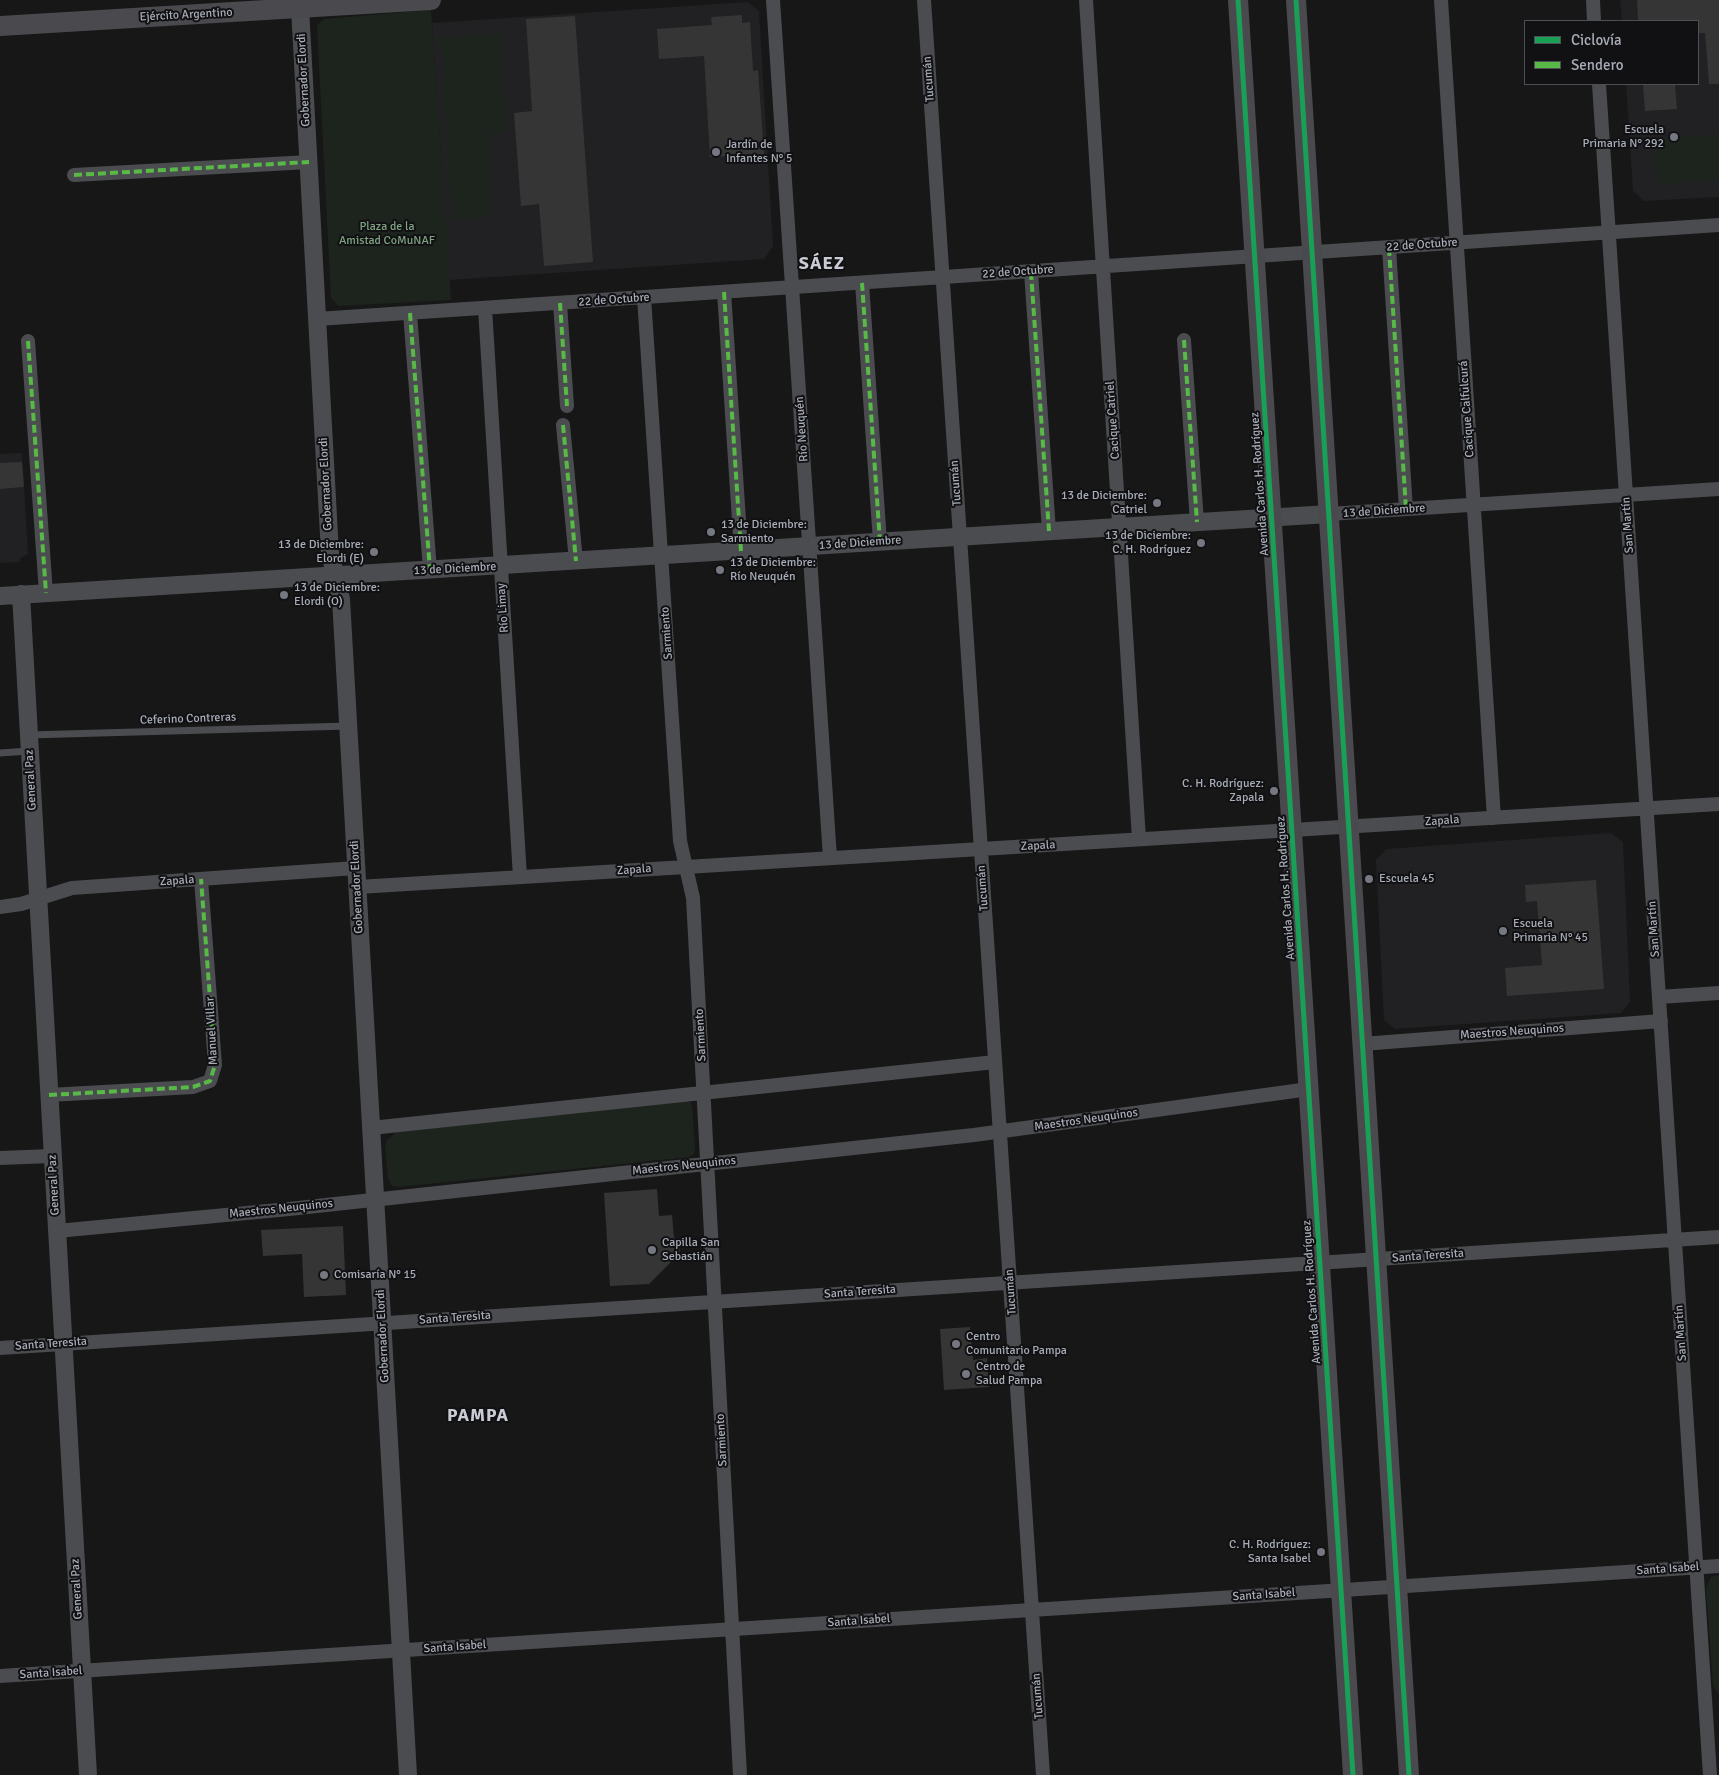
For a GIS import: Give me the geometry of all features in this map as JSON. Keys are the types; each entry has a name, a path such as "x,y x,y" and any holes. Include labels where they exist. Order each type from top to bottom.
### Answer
{"main road":[{"name":"Ejército Argentino","path":"0,26 300,4 431,0"},
{"name":"Avenida Carlos H. Rodríguez","path":"1238,0 1353,1775"},
{"path":"1296,0 1409,1775"}],"street":[{"name":"Río Neuquén","path":"773,0 830,858"},
{"name":"Tucumán","path":"924,0 1043,1775"},
{"name":"Cacique Catriel","path":"1086,0 1139,840"},
{"name":"Cacique Calfulcurá","path":"1441,0 1494,818"},
{"path":"1593,0 1594,20"},
{"name":"Gobernador Elordi","path":"300,4 330,552 341,595 408,1775"},
{"name":"San Martín","path":"1598,85 1697,1567 1713,1708 1710,1775"},
{"path":"74,175 308,162"},
{"name":"22 de Octubre","path":"317,320 1719,226"},
{"path":"1389,248 1406,509"},
{"path":"1031,272 1049,532"},
{"path":"862,283 880,542"},
{"path":"724,292 741,551"},
{"name":"Sarmiento","path":"644,298 680,841 693,898 740,1775"},
{"path":"560,303 567,406"},
{"name":"Río Limay","path":"485,308 520,878"},
{"path":"410,313 430,570"},
{"path":"1184,340 1197,522"},
{"path":"28,341 46,593"},
{"path":"563,425 576,561"},
{"name":"13 de Diciembre","path":"0,596 1719,489"},
{"name":"General Paz","path":"20,594 88,1775"},
{"name":"Zapala","path":"358,887 1719,804"},
{"name":"Zapala","path":"0,907 20,904 72,888 356,868"},
{"name":"Manuel Villar","path":"49,1095 193,1087 210,1081 215,1065 201,879"},
{"path":"1659,997 1719,993"},
{"name":"Maestros Neuquinos","path":"1362,1044 1661,1021"},
{"path":"371,1128 995,1062"},
{"name":"Maestros Neuquinos","path":"57,1231 375,1199 1000,1131 1309,1090"},
{"path":"0,1158 52,1156"},
{"name":"Santa Teresita","path":"0,1348 1719,1237"},
{"name":"Santa Isabel","path":"0,1676 1719,1566"}],"lane":[{"name":"Ceferino Contreras","path":"0,753 29,743 348,726"}],"shaded area":[{"name":"Escuela Primaria N° 292","path":"1620,0 1719,0 1719,197 1644,201 1633,191 1626,85 1699,85 1699,20 1622,20"},
{"path":"748,2 759,11 773,246 764,259 449,280 432,23"},
{"path":"22,453 28,554 20,558 20,562 0,563 0,454"},
{"name":"Escuela Primaria N° 45","path":"1611,833 1623,842 1630,1002 1621,1013 1395,1029 1384,1020 1376,860 1386,849"}],"green space":[{"name":"Plaza de la Amistad CoMuNAF","path":"431,10 451,300 338,306 331,298 317,25 324,19"},
{"path":"500,34 506,132 489,133 493,217 452,219 441,37"},
{"path":"1719,134 1719,180 1657,184 1654,139"},
{"path":"690,1102 692,1106 695,1149 694,1154 689,1157 399,1187 392,1186 388,1178 385,1146 387,1140 397,1132"},
{"path":"1719,1575 1719,1695 1713,1686 1706,1588 1711,1577"}],"building":[{"path":"1637,0 1719,0 1719,84 1709,84 1705,33 1699,33 1699,20 1638,20"},
{"path":"742,15 742,23 750,22 753,71 758,70 764,154 710,157 704,56 659,59 657,29 712,25 711,17"},
{"path":"575,16 593,262 544,266 539,204 521,206 514,113 532,111 526,19"},
{"path":"1643,85 1675,85 1677,109 1645,111"},
{"path":"22,462 24,487 0,489 0,463"},
{"path":"1596,880 1604,989 1507,996 1505,968 1542,965 1537,901 1526,902 1525,885"},
{"path":"657,1189 659,1216 672,1215 674,1237 679,1242 680,1253 649,1284 610,1286 604,1193"},
{"name":"Comisaría N° 15","path":"343,1226 346,1295 304,1297 302,1254 263,1256 261,1230"},
{"path":"970,1327 973,1360 987,1358 989,1387 944,1390 940,1329"}],"marked path":[{"path":"74,175 309,162"},
{"path":"1389,248 1406,509"},
{"path":"1031,272 1049,531"},
{"path":"862,283 880,542"},
{"path":"724,292 741,551"},
{"path":"560,303 567,406"},
{"path":"410,313 430,570"},
{"path":"1184,340 1197,522"},
{"path":"28,341 46,593"},
{"path":"563,425 576,561"},
{"path":"49,1095 193,1087 210,1081 215,1065 201,879"}],"cycle path":[{"path":"1238,0 1353,1775"},
{"path":"1296,0 1409,1775"}],"place":[{"name":"Escuela Primaria N° 292","path":"1674,137"},
{"name":"Jardín de Infantes N° 5","path":"716,152"},
{"name":"13 de Diciembre: Catriel","path":"1157,503"},
{"name":"13 de Diciembre: Sarmiento","path":"711,532"},
{"name":"13 de Diciembre: C. H. Rodríguez","path":"1201,543"},
{"name":"13 de Diciembre: Elordi (E)","path":"374,552"},
{"name":"13 de Diciembre: Río Neuquén","path":"720,570"},
{"name":"13 de Diciembre: Elordi (O)","path":"284,595"},
{"name":"C. H. Rodríguez: Zapala","path":"1274,791"},
{"name":"Escuela 45","path":"1369,879"},
{"name":"Escuela Primaria N° 45","path":"1503,931"},
{"name":"Capilla San Sebastián","path":"652,1250"},
{"name":"Comisaría N° 15","path":"324,1275"},
{"name":"Centro Comunitario Pampa","path":"956,1344"},
{"name":"Centro de Salud Pampa","path":"966,1374"},
{"name":"C. H. Rodríguez: Santa Isabel","path":"1321,1552"}],"district":[{"name":"SÁEZ","path":"822,264"},
{"name":"PAMPA","path":"478,1416"}]}
